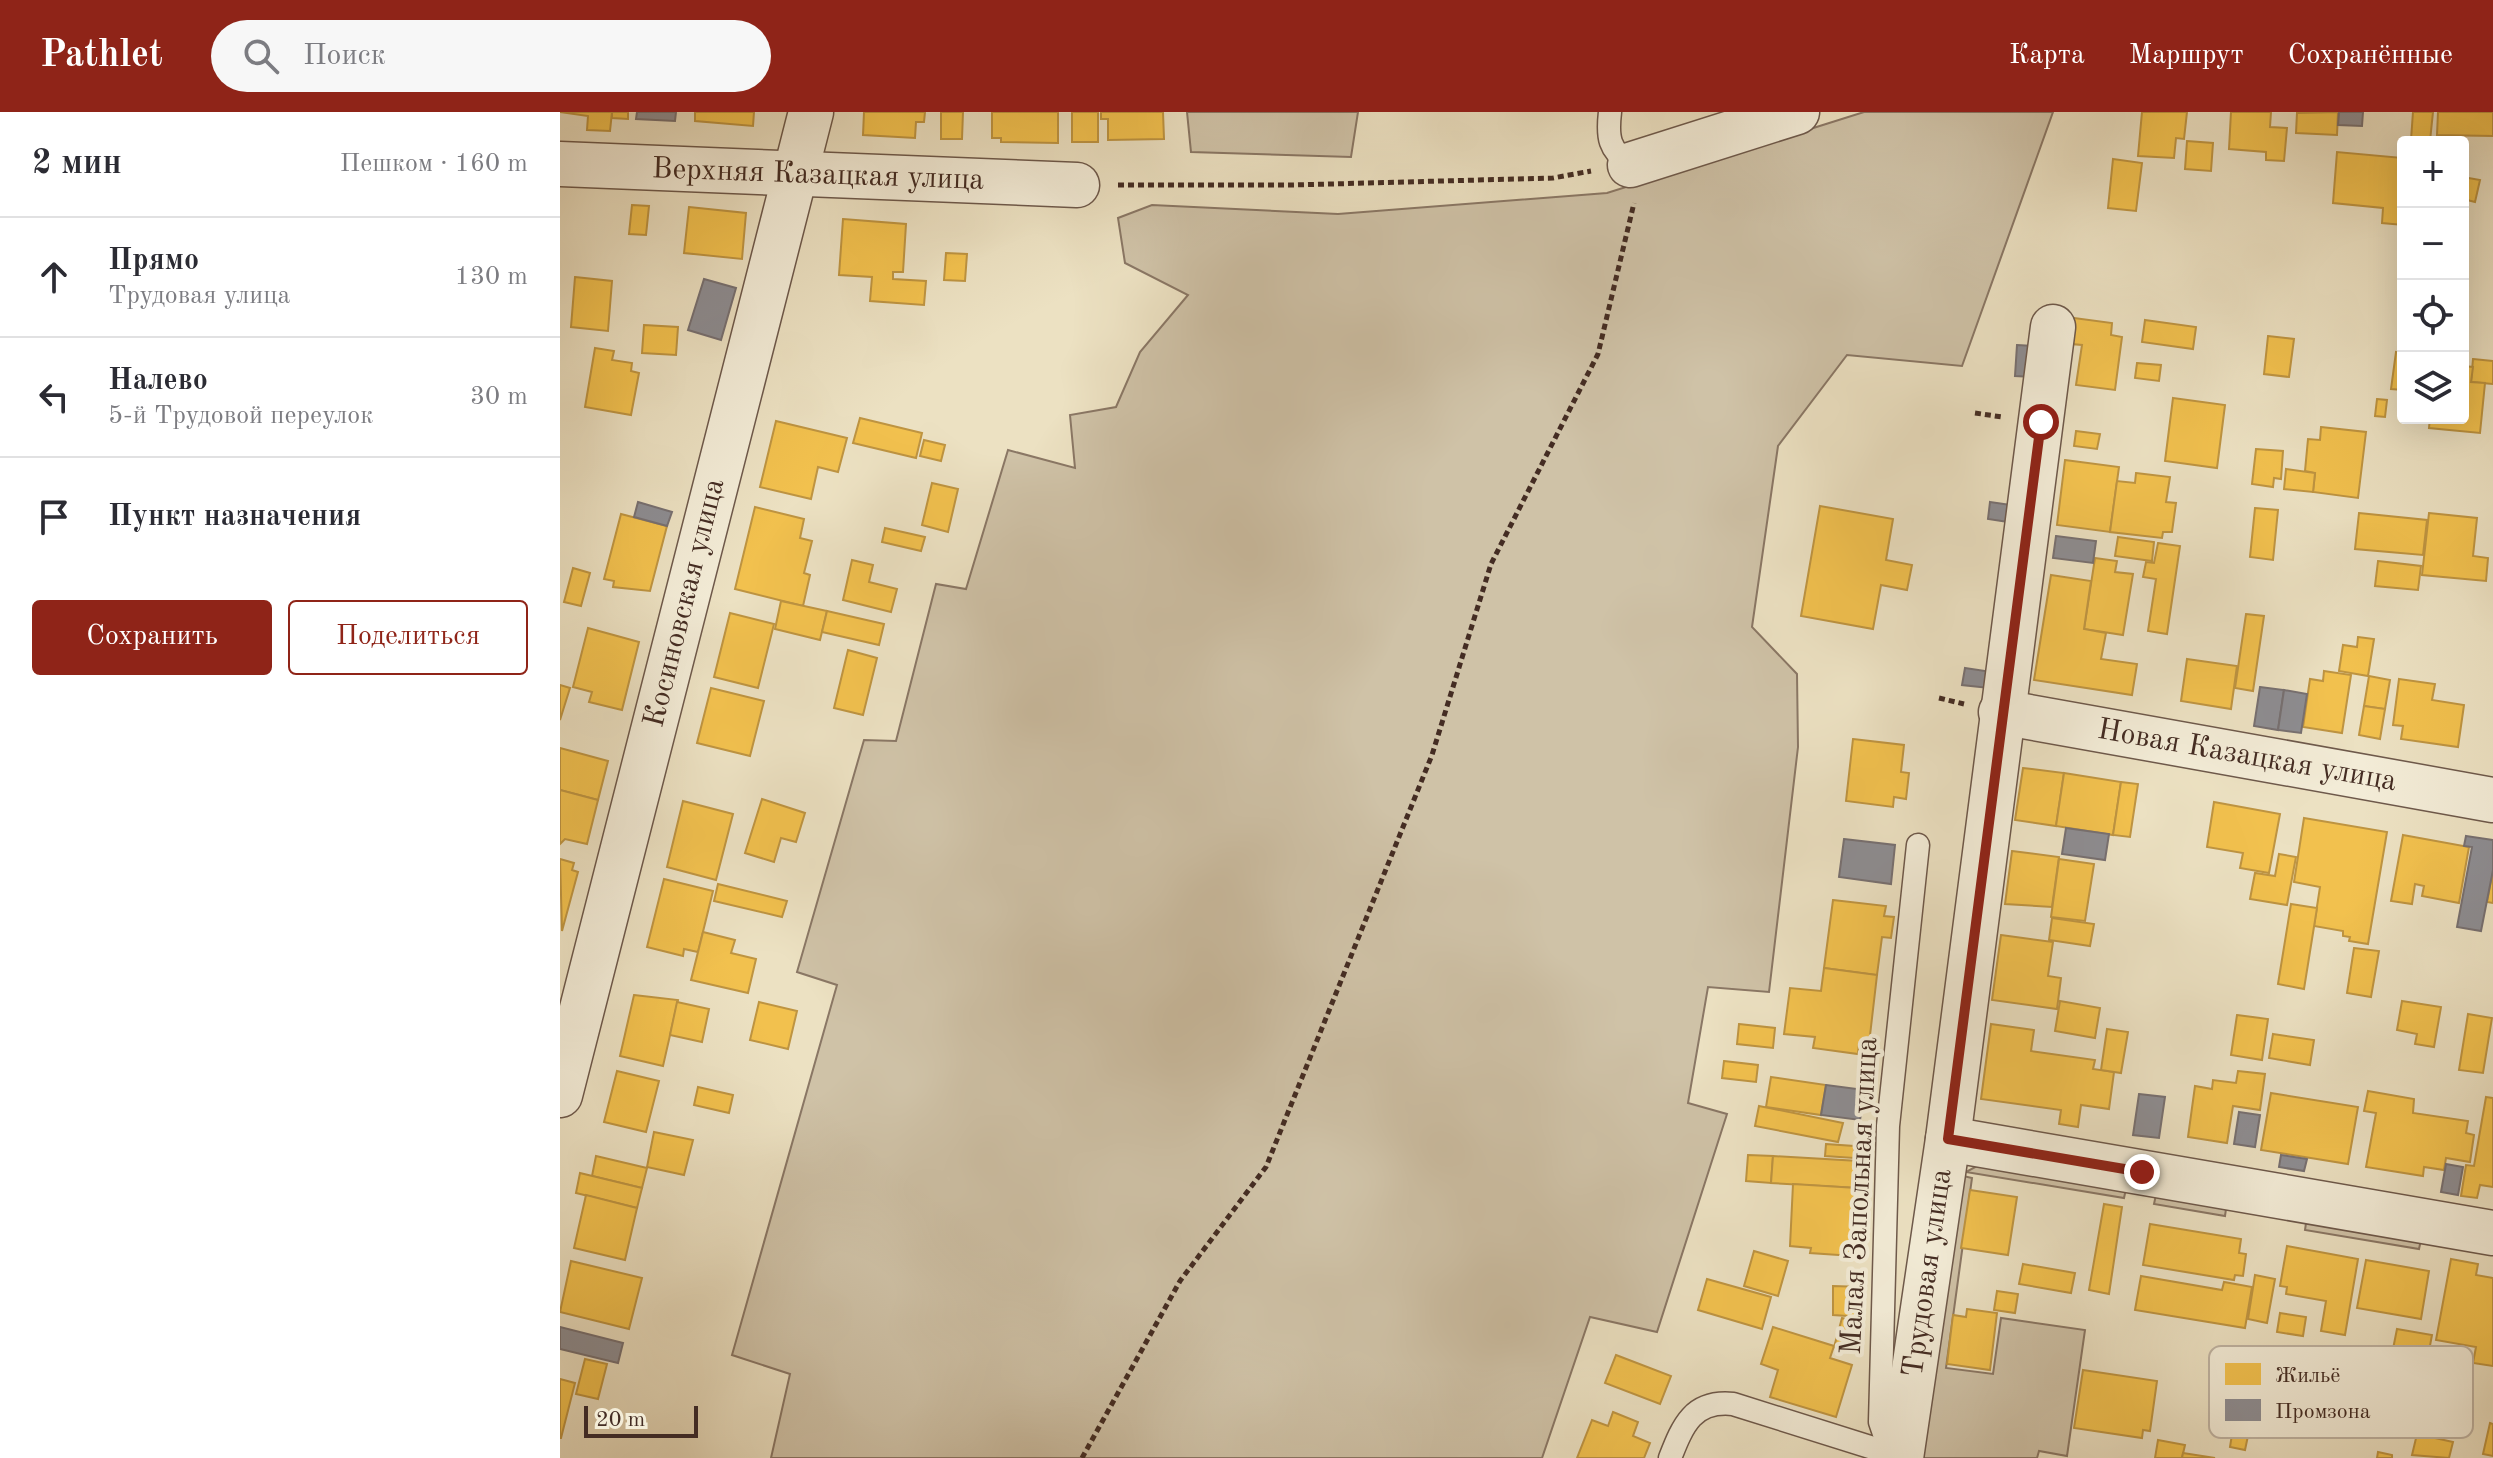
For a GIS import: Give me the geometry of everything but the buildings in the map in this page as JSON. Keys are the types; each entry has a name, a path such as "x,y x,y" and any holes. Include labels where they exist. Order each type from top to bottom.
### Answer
{"street":[{"name":"Косиновская улица","path":"560,1095 811,112"},
{"path":"1637,162 1797,112"},
{"name":"Верхняя Казацкая улица","path":"560,164 1077,185"},
{"name":"Трудовая улица","path":"1894,1456 1948,1139 2053,327"},
{"name":"Новая Казацкая улица","path":"2001,712 2493,800"},
{"path":"1948,1139 2493,1233"}],"lane":[{"path":"1610,112 1607,134 1612,151 1637,162"},
{"name":"Малая Запольная улица","path":"1894,1456 1880,1422 1888,1126 1918,845"},
{"path":"1670,1458 1680,1432 1694,1413 1714,1402 1733,1404 1894,1456"}],"path":[{"path":"1077,185 1293,185 1553,178 1637,162 1598,354 1491,564 1432,755 1266,1167 1180,1281 1082,1458"},
{"path":"1975,413 2014,419"}],"shaded area":[{"path":"1187,112 1358,112 1351,157 1191,152"},
{"path":"1864,112 2053,112 1962,366 1847,355 1778,446 1752,627 1797,674 1798,747 1769,992 1708,987 1688,1103 1727,1114 1657,1332 1590,1317 1542,1458 771,1458 790,1374 732,1355 837,985 797,972 864,740 896,741 936,584 966,589 1008,450 1075,468 1070,415 1116,407 1140,352 1188,295 1125,263 1118,218 1152,205 1338,214 1607,193"},
{"path":"1986,1161 2127,1184 2124,1198 1966,1172"},
{"path":"1959,1175 1972,1178 1946,1368 1993,1374 2001,1318 2085,1330 2067,1456 2039,1451 2037,1458 1912,1458"},
{"path":"2157,1190 2227,1202 2225,1216 2154,1204"},
{"path":"2307,1216 2422,1235 2419,1249 2305,1230"}],"route":[{"path":"2041,422 1948,1139 2142,1172"}]}
